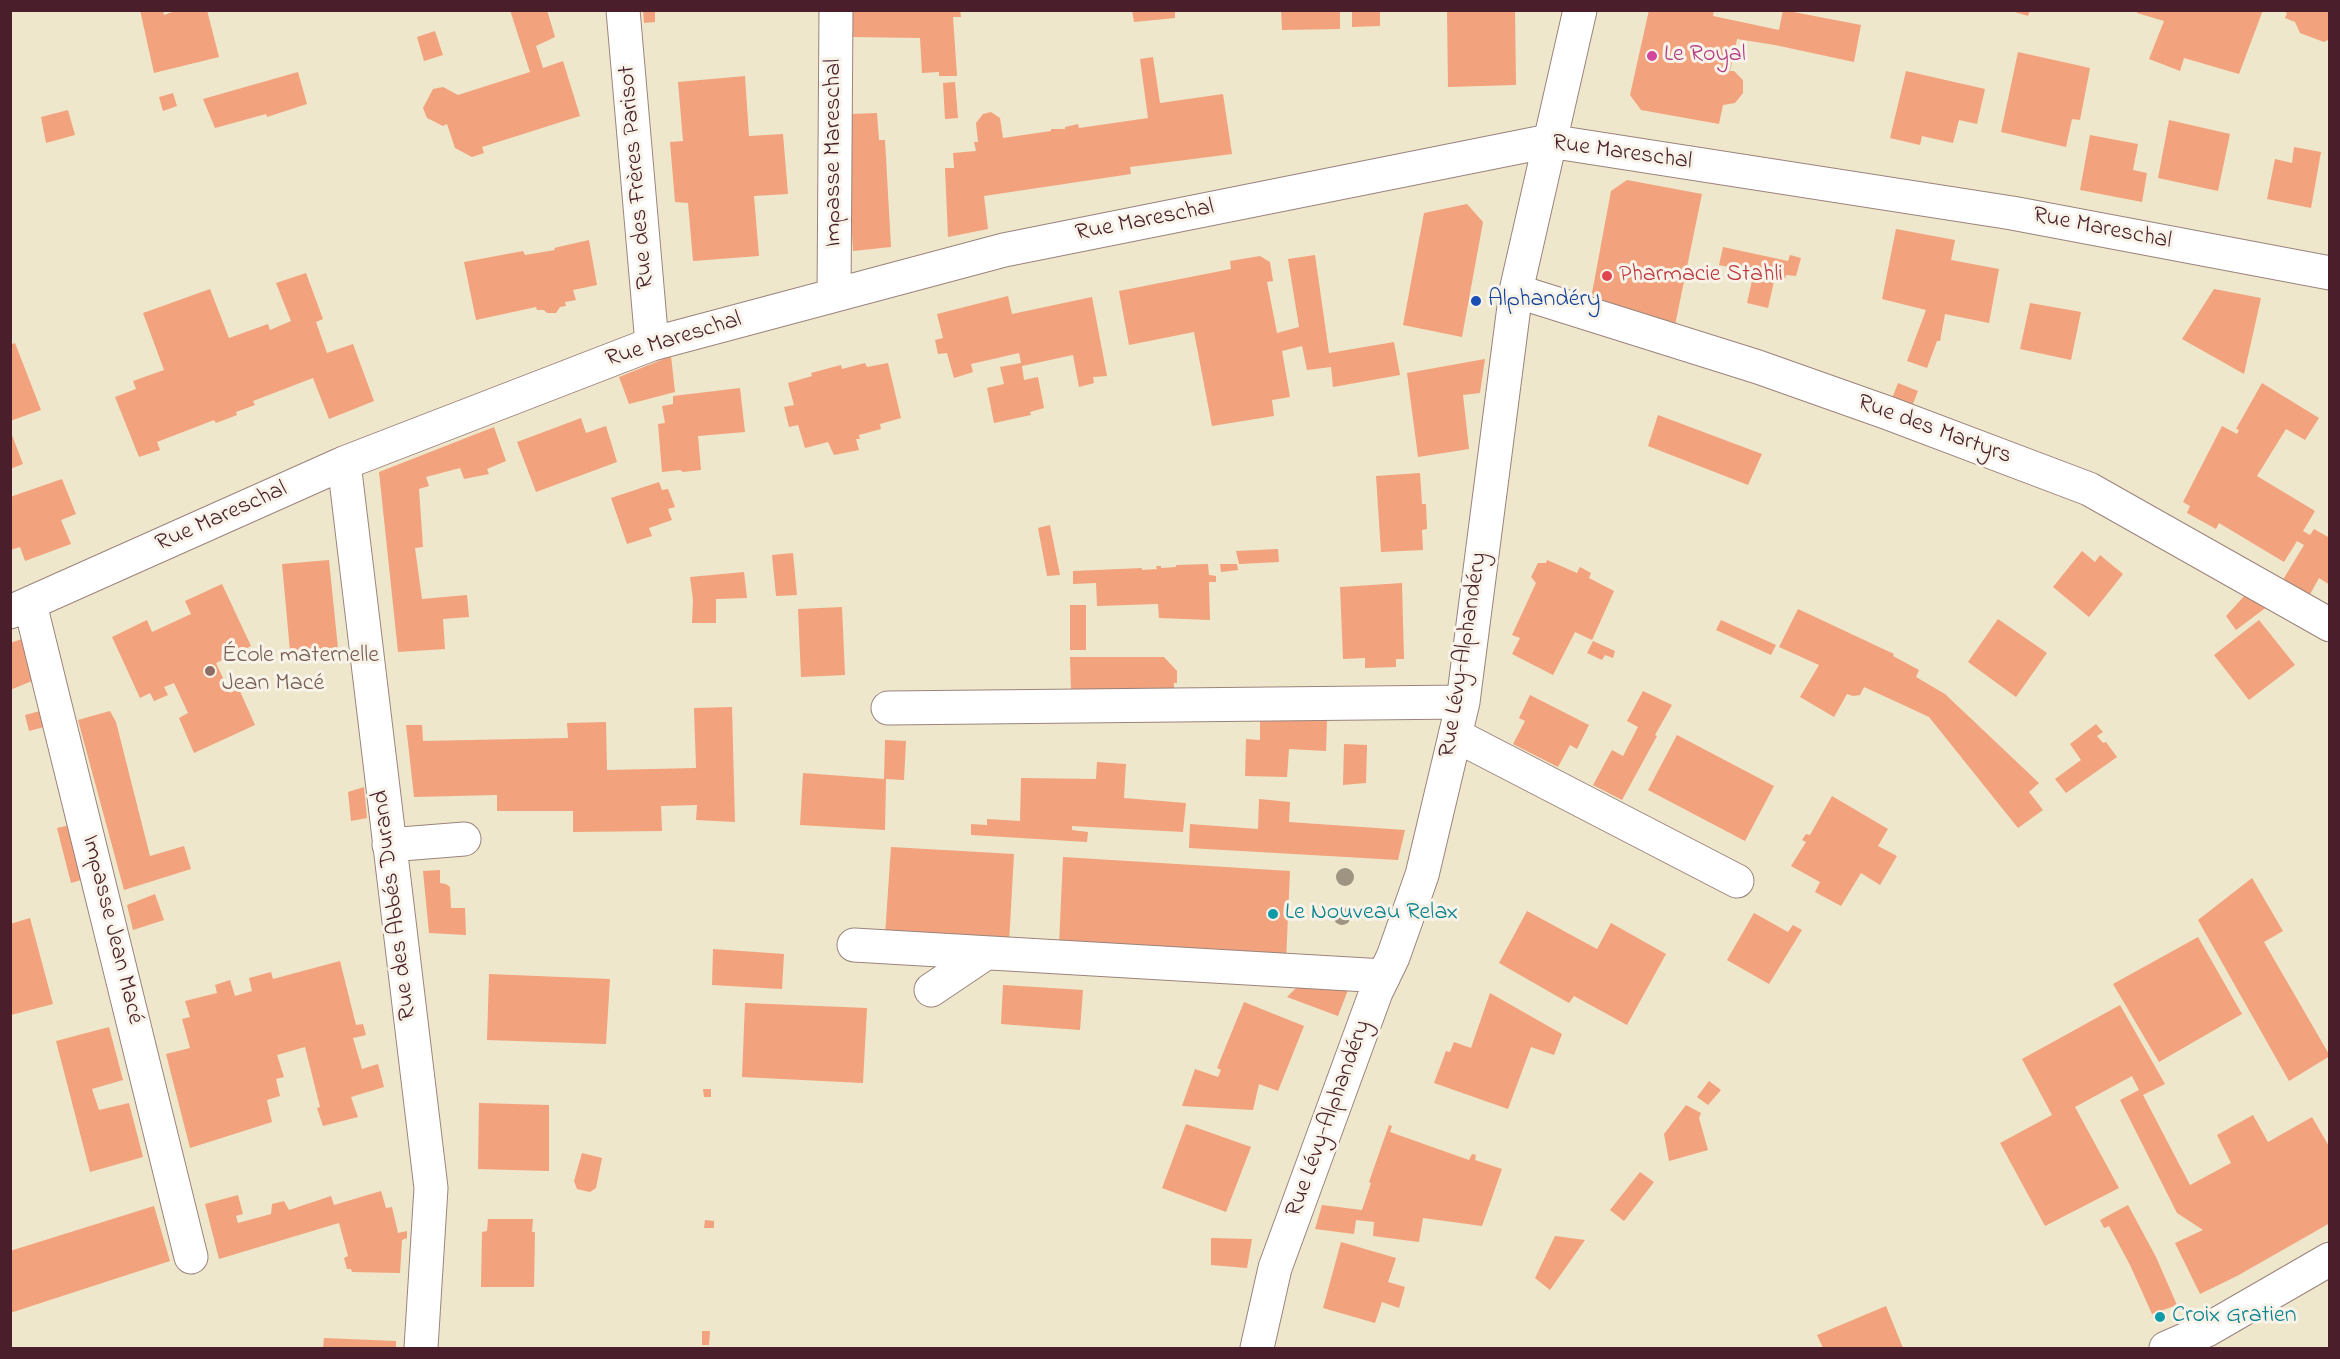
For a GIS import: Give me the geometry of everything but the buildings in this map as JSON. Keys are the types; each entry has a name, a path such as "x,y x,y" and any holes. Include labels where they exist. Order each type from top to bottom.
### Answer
{"street":[{"name":"Rue des Frères Parisot","path":"623,10 652,344"},
{"name":"Impasse Mareschal","path":"834,295 836,10"},
{"name":"Rue Lévy-Alphandéry","path":"1257,1348 1275,1268 1376,992 1393,957 1422,875 1463,702 1516,291 1580,10"},
{"name":"Rue Mareschal","path":"20,608 344,463 652,344 1004,250 1549,141 2012,213 2330,273"},
{"name":"Rue des Martyrs","path":"1516,291 1758,367 2089,489 2330,625"},
{"name":"Rue des Abbés Durand","path":"344,463 431,1188 421,1348"},
{"name":"Impasse Jean Macé","path":"20,608 191,1257"},
{"path":"888,708 1463,702"},
{"path":"1455,735 1737,881"},
{"path":"389,845 464,839"},
{"path":"854,945 1384,976"},
{"path":"931,990 986,953"},
{"path":"2166,1348 2207,1330 2330,1259"}],"place":[{"name":"Le Royal","path":"1652,56"},
{"name":"Pharmacie Stahli","path":"1607,276"},
{"name":"Alphandéry","path":"1476,301"},
{"name":"École maternelle Jean Macé","path":"210,671"},
{"name":"Le Nouveau Relax","path":"1273,914"},
{"name":"Croix Gratien","path":"2160,1317"}]}
